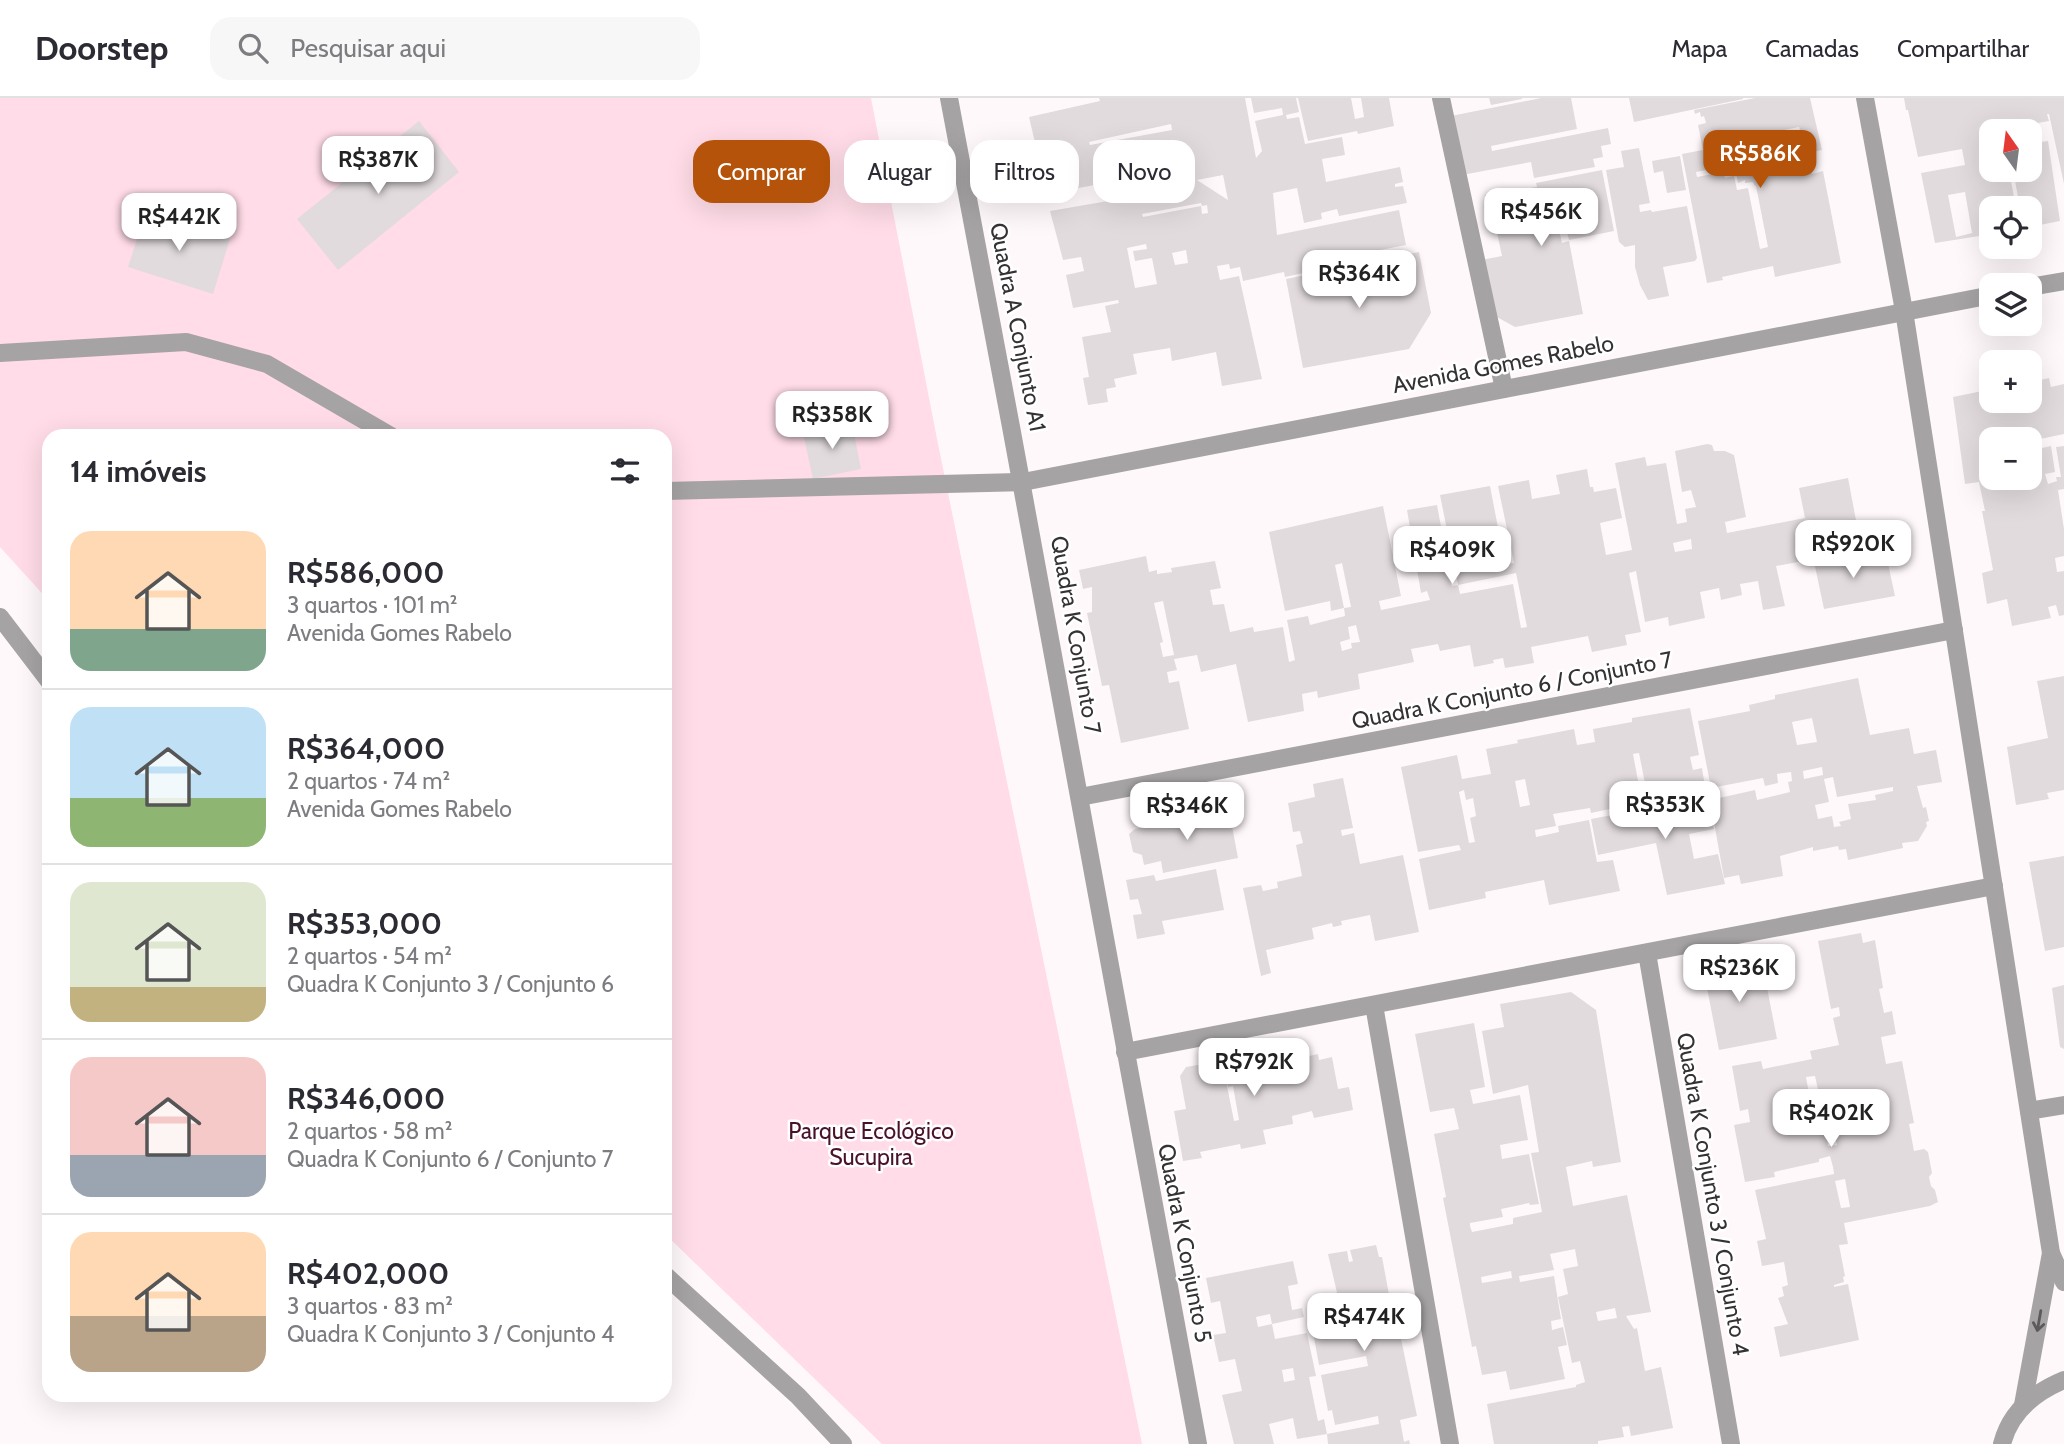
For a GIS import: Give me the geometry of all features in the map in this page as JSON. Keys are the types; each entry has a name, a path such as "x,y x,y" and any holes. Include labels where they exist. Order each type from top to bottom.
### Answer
{"street":[{"name":"Quadra A Conjunto A1","path":"949,98 1023,482"},
{"path":"1441,98 1504,389"},
{"path":"1865,98 1905,312 2051,1254 2064,1282"},
{"path":"2042,285 2064,281"},
{"name":"Avenida Gomes Rabelo","path":"672,491 1023,482 1979,298"},
{"path":"0,353 186,342 267,364 379,429"},
{"name":"Quadra K Conjunto 7","path":"1023,482 1125,1052"},
{"path":"0,617 42,672"},
{"name":"Quadra K Conjunto 6 / Conjunto 7","path":"1080,797 1954,630"},
{"path":"1125,1052 1994,886"},
{"name":"Quadra K Conjunto 3 / Conjunto 4","path":"1647,953 1731,1444"},
{"path":"1374,1004 1450,1444"},
{"name":"Quadra K Conjunto 5","path":"1125,1052 1198,1444"},
{"path":"2029,1111 2064,1105"},
{"path":"2023,1405 2051,1254"},
{"path":"672,1281 798,1396 843,1444"},
{"path":"2003,1444 2005,1432 2023,1405 2042,1390 2064,1380"}],"green space":[{"name":"Parque Ecológico Sucupira","path":"0,98 871,98 879,140 844,140 844,203 891,203 1142,1444 882,1444 672,1241 672,429 42,429 42,593 0,547"}],"building":[{"path":"1099,98 1245,98 1256,158 1262,151 1255,121 1283,115 1282,108 1254,113 1251,98 1296,98 1299,112 1286,115 1287,119 1299,117 1305,144 1342,137 1345,155 1322,159 1326,182 1400,167 1403,182 1395,184 1395,187 1403,186 1407,203 1339,216 1337,209 1321,213 1322,219 1304,223 1297,188 1273,193 1277,235 1399,210 1406,245 1334,259 1335,266 1285,277 1284,272 1243,281 1240,267 1230,269 1229,264 1217,266 1220,280 1239,276 1262,379 1222,386 1216,352 1172,361 1170,348 1133,354 1137,374 1114,379 1116,387 1106,389 1108,402 1088,405 1083,378 1089,377 1082,337 1111,332 1105,306 1119,303 1118,300 1073,308 1066,275 1084,271 1081,257 1063,260 1050,211 1096,203 1195,203 1195,140 1117,140 1172,130 1171,124 1093,140 1089,142 1093,144 1093,185 1079,188 1079,140 1034,140 1029,117 1100,101","holes":["1223,175 1228,200 1197,180","1201,203 1202,206 1207,205 1208,213 1202,214 1201,206 1143,217 1142,214","1146,244 1147,249 1133,251 1135,261 1152,258 1157,284 1135,288 1127,248","1186,250 1188,263 1175,265 1172,253"]},
{"path":"1298,98 1351,98 1355,119 1364,117 1361,98 1389,98 1394,126 1308,141"},
{"path":"1489,98 1522,98 1522,99 1491,105"},
{"path":"1541,98 1571,98 1577,129 1491,146 1492,151 1608,128 1611,144 1601,146 1603,157 1593,159 1595,167 1534,178 1531,162 1462,175 1451,116"},
{"path":"1629,98 1743,98 1743,99 1634,122"},
{"path":"1755,98 1810,98 1822,150 1807,153 1812,174 1823,171 1841,263 1775,277 1773,266 1707,283 1682,154 1703,150 1698,125 1706,123 1704,116 1701,117 1700,112 1695,114 1694,110","holes":["1799,127 1800,130 1747,141 1746,138","1734,162 1738,183 1745,180 1745,183 1753,182 1756,186 1768,247 1760,249 1748,188 1737,190 1734,176 1725,178 1723,172 1697,177 1696,172"]},
{"path":"1904,98 2064,98 2064,184 2049,114 2049,121 2042,122 2042,119 1979,119 1979,182 2011,182 2014,196 1979,196 1979,236 1935,243 1921,173 1965,165 1962,149 1918,157","holes":["1965,192 1972,233 1956,237 1948,195"]},
{"path":"419,121 459,172 338,270 297,219"},
{"path":"2048,141 2060,221 2042,225 2042,196 2018,196 2015,182 2042,182 2042,142"},
{"path":"1639,148 1650,203 1639,205 1640,212 1687,206 1697,258 1695,261 1663,267 1669,296 1648,300 1635,267 1635,245 1625,247 1619,242 1606,170 1624,167 1621,151"},
{"path":"1680,156 1686,190 1667,193 1663,171 1654,173 1652,161"},
{"path":"1602,170 1614,231 1569,240 1566,228 1559,230 1562,243 1569,241 1583,314 1515,327 1486,311 1476,261 1502,256 1497,233 1493,234 1485,195 1537,187 1536,183"},
{"path":"146,211 230,239 213,294 128,267"},
{"path":"1419,252 1431,313 1409,349 1303,368 1286,279"},
{"path":"2049,378 2051,387 2064,384 2064,434 2042,439 2042,427 1979,427 1979,482 1965,484 1953,397 1979,392 1979,413 2042,413 2042,380"},
{"path":"852,423 861,469 813,479 803,433"},
{"path":"1707,444 1712,445 1714,451 1725,451 1734,455 1746,517 1725,522 1727,533 1805,518 1799,488 1848,478 1859,536 1811,546 1814,559 1776,566 1785,606 1763,610 1758,581 1740,584 1742,595 1721,600 1719,588 1700,592 1705,618 1669,626 1668,617 1645,622 1636,571 1629,573 1641,632 1625,635 1627,645 1592,652 1588,636 1531,647 1534,663 1505,668 1503,658 1493,660 1494,663 1474,667 1470,645 1440,651 1438,644 1411,649 1414,662 1358,674 1360,689 1318,698 1317,691 1302,694 1304,711 1248,722 1236,664 1201,672 1197,655 1174,659 1177,670 1167,672 1169,683 1179,681 1189,729 1121,743 1109,685 1102,686 1087,613 1092,612 1092,587 1083,589 1079,570 1146,556 1149,572 1157,570 1157,574 1172,572 1171,568 1215,561 1221,588 1210,590 1213,605 1224,604 1230,632 1253,627 1254,632 1283,627 1289,662 1295,660 1287,620 1308,616 1310,625 1345,616 1344,608 1331,611 1330,601 1285,611 1269,532 1383,506 1401,596 1379,601 1381,610 1430,600 1427,591 1421,593 1407,510 1437,505 1452,586 1458,585 1440,495 1490,486 1505,564 1514,563 1498,486 1529,480 1532,499 1560,494 1556,475 1587,469 1590,487 1593,487 1594,492 1616,488 1622,518 1600,523 1606,555 1632,550 1615,463 1645,457 1647,466 1666,463 1677,524 1687,522 1685,509 1696,507 1691,490 1682,492 1675,451","holes":["1691,539 1692,549 1675,552 1673,543","1342,563 1351,607 1344,608 1335,565","1516,573 1527,627 1521,628 1513,584 1460,594 1458,585","1163,601 1174,655 1163,657 1160,643 1163,642 1154,603","1356,625 1360,642 1351,643 1352,648 1342,651 1340,642 1350,639 1348,627"]},
{"path":"2051,446 2055,472 2045,474 2048,484 2057,481 2056,477 2061,477 2056,447 2064,446 2064,489 2058,490 2064,529 2064,556 2055,558 2057,572 2064,571 2064,615 2059,616 2056,605 2048,607 2051,618 2012,626 2007,599 1987,604 1982,573 1993,570 1982,511 1985,511 1981,490 2042,490 2042,448"},
{"path":"1838,553 1840,564 1886,554 1895,596 1824,609 1813,557"},
{"path":"2064,676 2064,790 2047,793 2049,799 2016,805 2007,747 2048,738 2037,681"},
{"path":"1858,678 1870,735 1909,728 1914,754 1936,750 1942,782 1917,786 1929,821 1926,822 1927,826 1918,841 1902,843 1903,848 1848,860 1846,849 1839,850 1838,846 1813,851 1813,847 1780,856 1783,876 1741,884 1739,875 1724,878 1710,800 1755,790 1757,800 1790,792 1788,782 1792,781 1791,772 1777,774 1778,783 1765,786 1763,778 1711,788 1698,721 1750,711 1749,705 1775,699 1775,695","holes":["1812,718 1817,742 1797,745 1792,722","1822,767 1823,775 1804,779 1803,771","1833,777 1837,797 1893,787 1893,791 1875,795 1876,800 1848,804 1851,819 1839,822 1841,826 1834,827 1832,816 1818,819 1815,805 1829,802 1824,779"]},
{"path":"1690,708 1699,755 1690,757 1693,770 1702,768 1706,793 1649,804 1639,753 1633,754 1642,802 1591,813 1590,808 1553,814 1556,826 1535,830 1536,837 1559,832 1558,826 1589,820 1597,862 1613,860 1620,891 1549,905 1544,880 1485,892 1486,898 1429,910 1419,859 1461,850 1459,845 1418,852 1401,767 1457,755 1462,779 1491,774 1486,749 1574,729 1577,745 1595,742 1593,729 1632,722 1632,718","holes":["1525,779 1530,805 1520,807 1515,781","1464,790 1466,800 1473,798 1476,816 1470,818 1475,842 1469,843 1459,792"]},
{"path":"1343,778 1353,828 1341,830 1342,836 1354,833 1360,864 1403,855 1419,932 1375,941 1370,915 1341,921 1342,925 1333,927 1332,923 1312,928 1314,939 1266,950 1271,973 1261,976 1243,888 1261,885 1263,891 1278,888 1277,882 1302,876 1296,845 1303,843 1300,831 1293,832 1288,803 1315,797 1313,784"},
{"path":"1707,797 1714,829 1689,834 1694,859 1718,854 1725,884 1667,895 1656,843 1598,855 1591,819"},
{"path":"1229,810 1238,858 1163,873 1161,861 1144,865 1142,855 1133,852 1129,834 1135,829"},
{"path":"2064,856 2064,947 2045,951 2029,862"},
{"path":"1216,869 1224,910 1162,921 1165,934 1137,939 1133,915 1142,914 1138,899 1130,900 1126,880 1154,875 1156,881"},
{"path":"1861,933 1863,943 1875,940 1884,1013 1892,1011 1896,1034 1881,1037 1886,1064 1902,1061 1914,1123 1909,1124 1914,1151 1924,1149 1928,1152 1932,1173 1929,1177 1938,1202 1930,1206 1844,1223 1848,1244 1839,1245 1845,1276 1844,1282 1834,1287 1848,1284 1859,1340 1780,1357 1774,1327 1788,1324 1778,1298 1784,1296 1782,1287 1788,1285 1784,1262 1762,1266 1757,1241 1766,1239 1755,1190 1834,1174 1833,1167 1830,1156 1819,1159 1819,1162 1774,1172 1775,1177 1745,1182 1734,1125 1750,1122 1748,1109 1740,1111 1732,1066 1761,1061 1763,1069 1812,1059 1810,1051 1839,1045 1833,1018 1840,1016 1839,1007 1831,1009 1818,941","holes":["1815,1076 1822,1108 1812,1110 1806,1077","1878,1091 1877,1102 1830,1112 1837,1145 1828,1146 1822,1108 1835,1105 1834,1099","1845,1179 1850,1207 1841,1208 1835,1181"]},
{"path":"1724,958 1726,969 1762,962 1777,1039 1719,1050 1702,962"},
{"path":"2064,985 2064,1049 2060,1047 2052,988"},
{"path":"1571,992 1596,1010 1621,1162 1593,1167 1592,1161 1566,1167 1573,1206 1627,1195 1651,1312 1626,1316 1634,1329 1637,1328 1645,1371 1661,1367 1673,1428 1631,1436 1629,1426 1622,1427 1624,1437 1598,1441 1598,1444 1494,1444 1487,1404 1576,1387 1585,1382 1580,1361 1572,1363 1558,1297 1568,1294 1563,1269 1578,1266 1575,1249 1550,1254 1554,1270 1519,1276 1520,1282 1554,1276 1561,1319 1551,1321 1552,1330 1563,1327 1567,1345 1558,1347 1565,1379 1510,1390 1506,1371 1482,1375 1476,1346 1472,1347 1443,1198 1446,1197 1434,1134 1459,1129 1454,1108 1430,1112 1415,1034 1474,1023 1485,1087 1470,1090 1473,1104 1520,1095 1528,1140 1500,1145 1502,1159 1529,1154 1539,1204 1529,1203 1501,1209 1503,1217 1470,1223 1470,1226 1472,1232 1513,1224 1513,1218 1542,1212 1531,1153 1539,1152 1528,1085 1493,1094 1482,1031 1504,1027 1500,1004","holes":["1511,1271 1512,1278 1482,1283 1481,1277","1615,1308 1617,1318 1598,1321 1596,1312"]},
{"path":"1299,1045 1301,1058 1318,1054 1319,1060 1332,1057 1338,1089 1349,1087 1353,1110 1314,1118 1312,1111 1292,1116 1293,1124 1263,1130 1266,1144 1241,1149 1240,1144 1200,1152 1202,1158 1183,1161 1174,1111 1186,1109 1180,1076 1186,1067 1222,1061 1234,1121 1239,1120 1233,1086 1228,1087 1223,1060"},
{"path":"1376,1245 1379,1257 1382,1257 1390,1300 1393,1300 1417,1416 1400,1420 1404,1442 1409,1440 1410,1444 1328,1444 1327,1434 1379,1424 1378,1416 1335,1425 1332,1410 1328,1411 1321,1375 1368,1366 1366,1356 1319,1365 1310,1316 1341,1310 1328,1254 1347,1251 1349,1262 1353,1261 1350,1250"},
{"path":"1293,1261 1298,1284 1288,1286 1292,1310 1302,1308 1304,1317 1272,1324 1275,1339 1307,1333 1316,1376 1309,1377 1318,1421 1324,1419 1327,1434 1297,1439 1293,1418 1269,1424 1274,1444 1234,1444 1222,1395 1242,1391 1235,1359 1219,1362 1213,1335 1226,1333 1220,1301 1211,1303 1206,1278","holes":["1270,1314 1272,1324 1258,1327 1256,1317","1293,1368 1295,1380 1284,1382 1282,1370"]}]}
